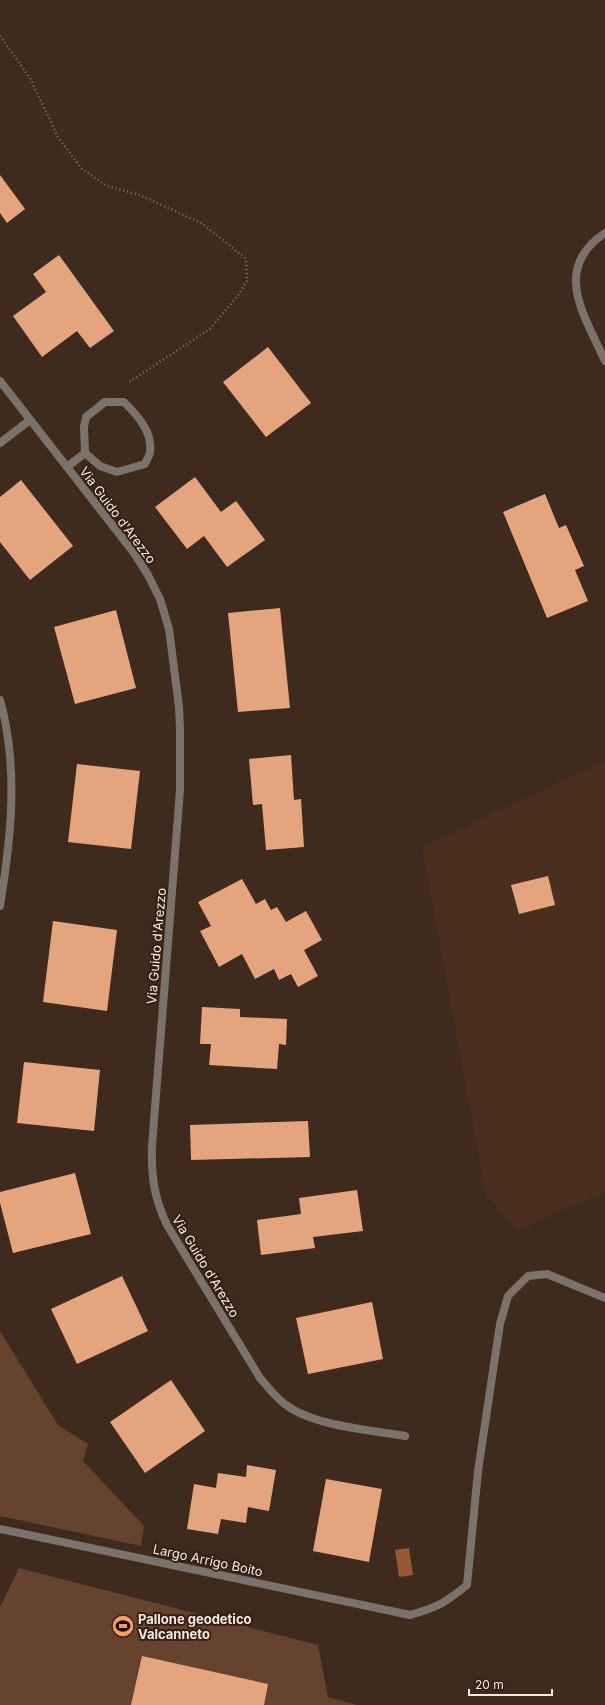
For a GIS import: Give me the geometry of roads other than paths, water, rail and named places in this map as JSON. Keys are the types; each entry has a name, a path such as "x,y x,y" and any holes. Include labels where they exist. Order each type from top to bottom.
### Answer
{"street":[{"path":"605,233 592,243 581,260 576,273 575,288 582,310 605,361"},
{"name":"Via Guido d'Arezzo","path":"0,381 134,553 148,575 160,599 169,628 178,694 180,729 180,790 151,1166 154,1192 161,1211 167,1225 260,1378 282,1402 303,1415 317,1420 405,1436"},
{"path":"106,402 124,402 136,413 148,431 150,452 145,464 117,472 100,466 85,453 84,427 86,417 106,402"},
{"path":"0,443 30,420"},
{"path":"67,467 85,453"},
{"path":"0,700 11,757 11,790 8,845 0,906"},
{"name":"Largo Arrigo Boito","path":"0,1529 410,1615 435,1608 467,1585 478,1471 500,1324 508,1296 528,1276 547,1274 605,1298"}],"place":[{"name":"Pallone geodetico Valcanneto","path":"123,1626"}]}
